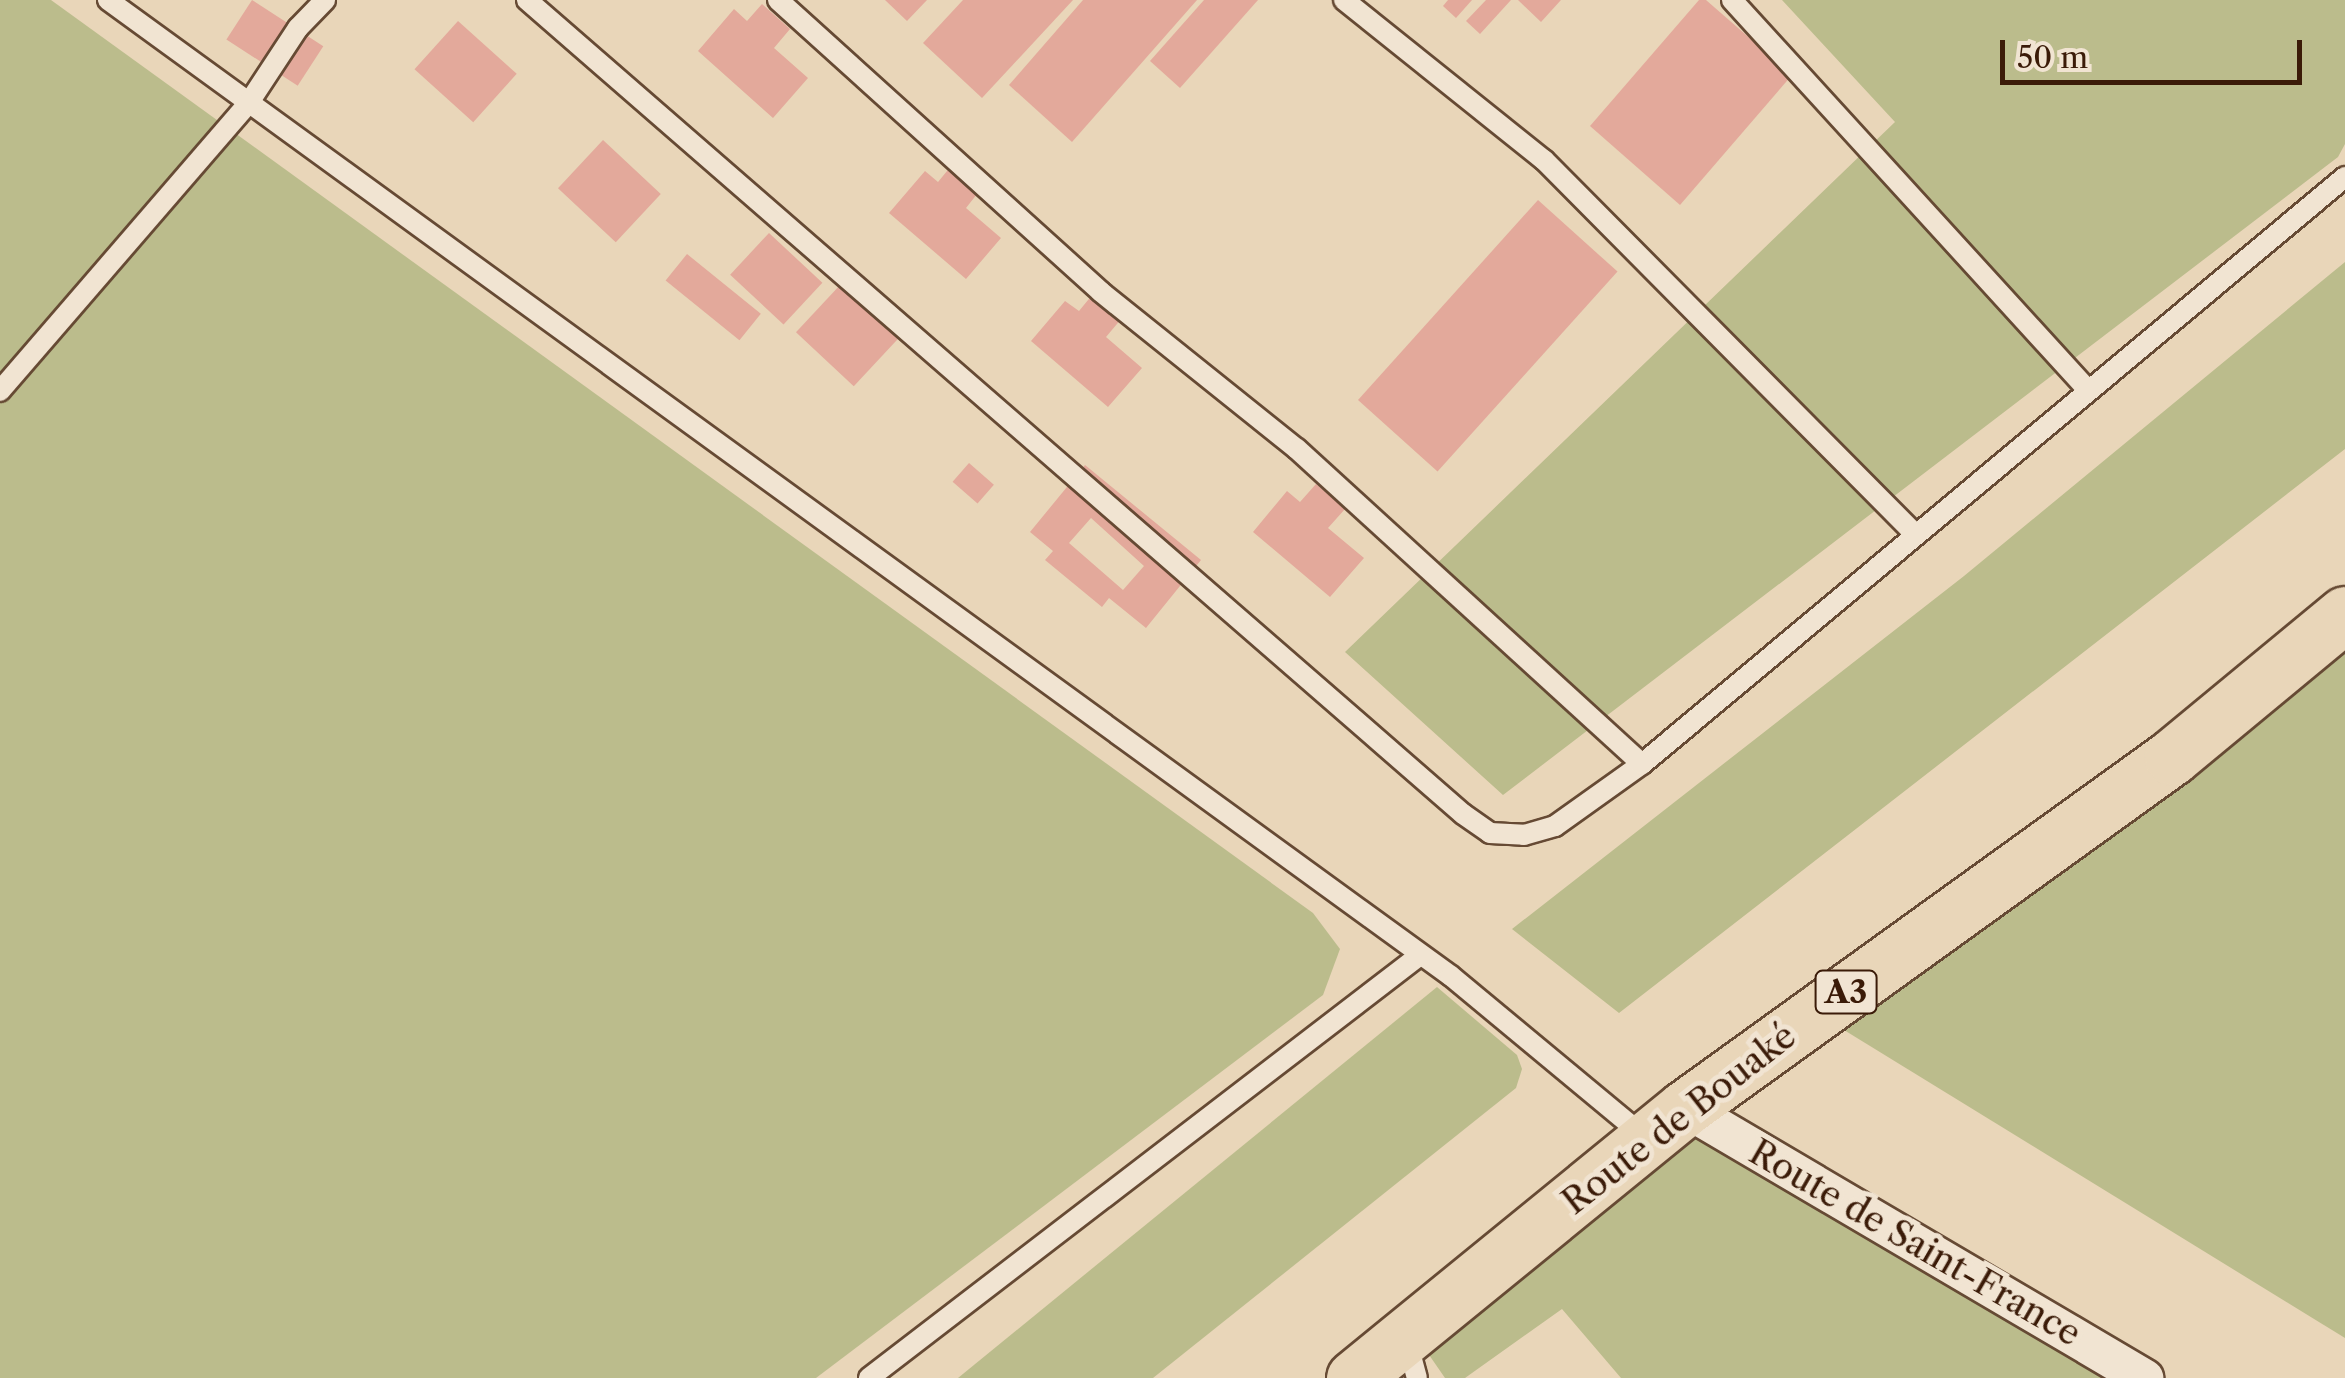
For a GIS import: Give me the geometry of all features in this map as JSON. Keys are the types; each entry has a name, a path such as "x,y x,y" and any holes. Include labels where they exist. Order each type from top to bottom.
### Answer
{"highway":[{"name":"Route de Bouaké","path":"1354,1378 1411,1357 1666,1124 2172,758 2345,614"}],"street":[{"name":"Route de Saint-France","path":"1666,1124 2144,1378"}],"lane":[{"path":"108,0 1420,956 1666,1124"},
{"path":"0,391 248,104 298,28 325,0"},
{"path":"527,0 1490,833 1555,826 1642,764 2345,177"},
{"path":"778,0 1101,292 1297,449 1642,764"},
{"path":"1344,0 1544,160 1915,534"},
{"path":"1732,0 2088,390"},
{"path":"869,1378 1420,956"}],"green space":[{"path":"0,0 51,0 1313,913 1340,949 1323,995 816,1378 0,1378"},
{"path":"1782,0 2345,0 2345,144 2338,157 1503,795 1345,652 1895,122"},
{"path":"2345,262 2345,449 1619,1013 1512,929 1964,576"},
{"path":"2345,634 2345,1338 1844,1030"},
{"path":"1437,987 1517,1055 1522,1069 1516,1088 1153,1378 958,1378"},
{"path":"1685,1116 2116,1378 1621,1378 1562,1309 1465,1378 1445,1378 1416,1336"}],"building":[{"path":"252,0 323,46 298,86 226,39"},
{"path":"885,0 927,0 907,21"},
{"path":"963,0 1073,0 982,98 923,43"},
{"path":"1083,0 1197,0 1072,142 1009,85"},
{"path":"1204,0 1258,0 1180,88 1150,61"},
{"path":"1448,0 1472,0 1456,18 1443,6"},
{"path":"1486,0 1511,0 1480,34 1466,21"},
{"path":"1518,0 1561,0 1541,22"},
{"path":"1699,0 1706,0 1792,75 1680,205 1590,126"},
{"path":"762,4 790,29 774,48 808,78 773,118 698,51 734,9 747,21"},
{"path":"458,21 517,74 473,122 415,69"},
{"path":"603,140 661,194 616,242 558,188"},
{"path":"952,165 981,189 966,208 1001,238 966,279 889,213 925,171 938,182"},
{"path":"1538,200 1618,272 1438,472 1358,400"},
{"path":"769,233 822,283 784,324 730,275"},
{"path":"687,254 761,314 739,340 666,280"},
{"path":"841,284 899,338 854,386 796,332"},
{"path":"1093,294 1122,318 1106,337 1142,368 1108,407 1031,341 1065,301 1079,311"},
{"path":"969,463 994,485 978,504 953,482"},
{"path":"1085,465 1201,560 1146,628 1109,598 1102,607 1045,560 1053,551 1030,532","holes":["1091,518 1144,566 1123,590 1069,543"]},
{"path":"1316,484 1345,509 1328,528 1364,558 1330,597 1253,532 1287,491 1300,502"}]}
